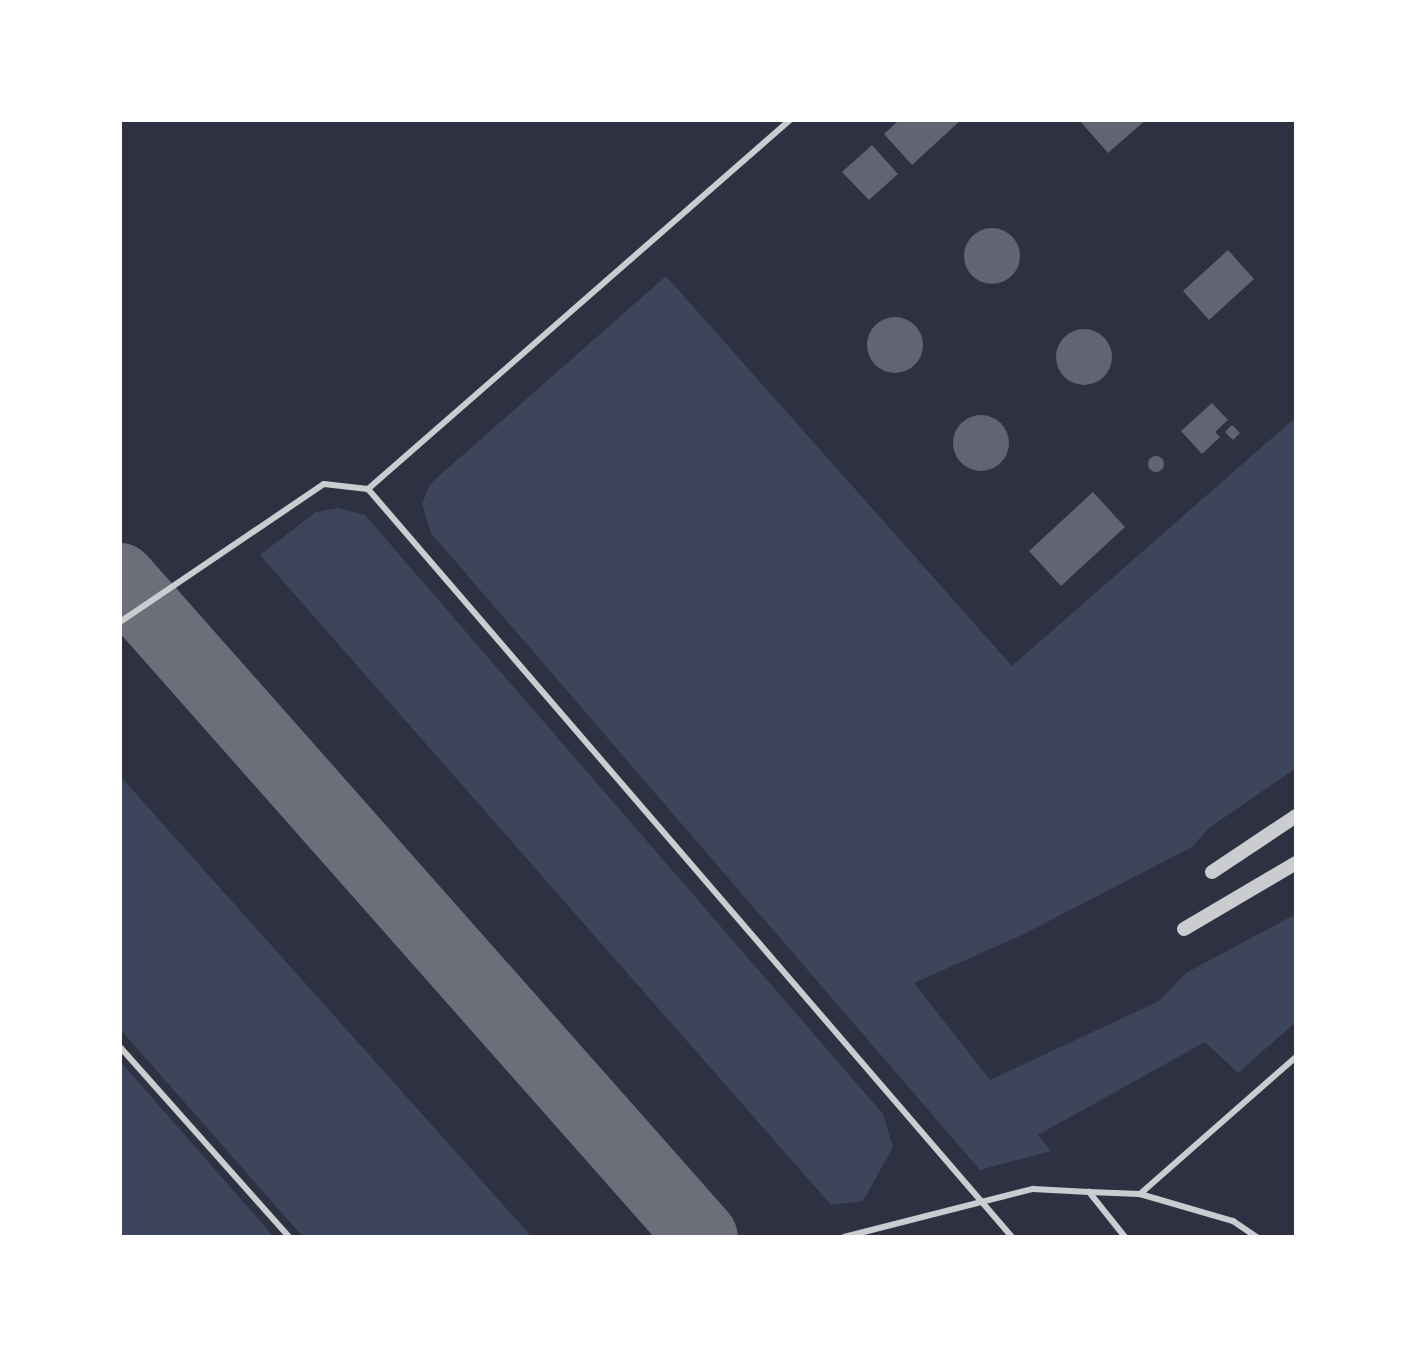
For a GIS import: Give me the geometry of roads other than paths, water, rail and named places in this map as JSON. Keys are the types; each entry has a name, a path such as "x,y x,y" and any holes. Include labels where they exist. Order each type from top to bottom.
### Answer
{"street":[{"path":"1212,872 1296,816"},
{"path":"1184,929 1296,863"}],"lane":[{"path":"368,489 790,120"},
{"path":"120,622 324,484 368,489 1012,1237"},
{"path":"120,1047 289,1237"},
{"path":"1140,1194 1296,1057"},
{"path":"844,1237 1033,1189 1140,1194 1233,1221 1257,1237"},
{"path":"1089,1192 1125,1237"}]}
